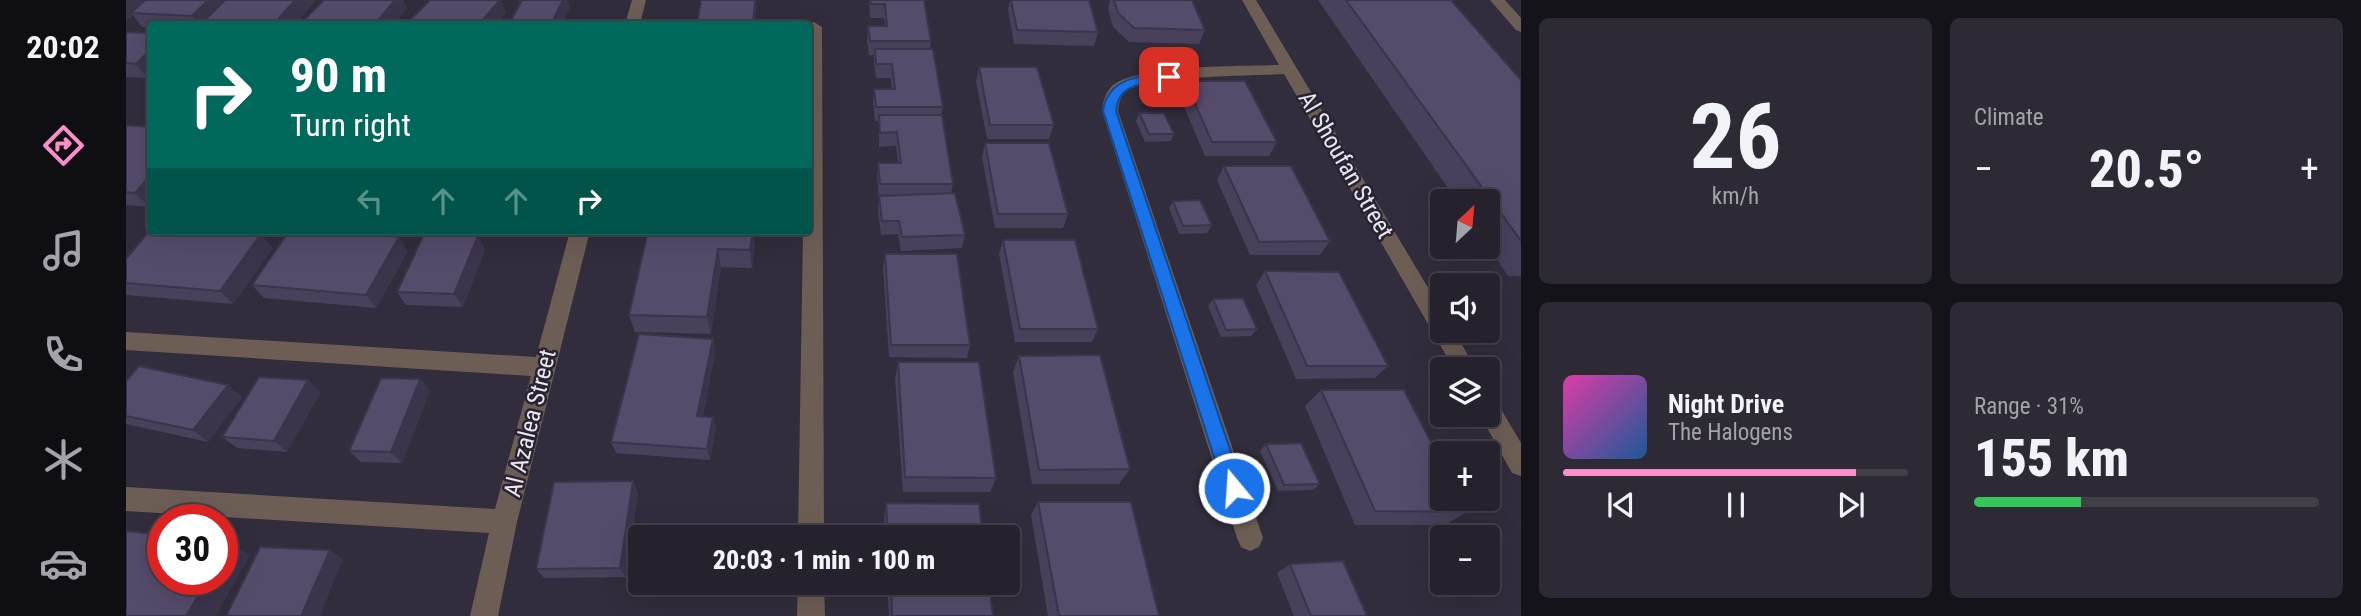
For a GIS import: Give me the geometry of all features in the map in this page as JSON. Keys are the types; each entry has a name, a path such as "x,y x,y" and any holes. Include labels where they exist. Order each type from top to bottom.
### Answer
{"street":[{"path":"634,21 639,0"},
{"name":"Al Shoufan Street","path":"1249,0 1430,309"},
{"path":"1497,0 1521,27"},
{"path":"811,525 814,27"},
{"path":"1250,538 1110,111 1111,99 1119,88 1138,80 1290,69"},
{"name":"Al Azalea Street","path":"484,616 504,522 579,235"},
{"path":"126,341 544,367"},
{"path":"1499,427 1521,465"},
{"path":"126,499 504,522"},
{"path":"811,595 811,616"}],"building":[{"path":"145,0 208,0 192,16 131,13"},
{"path":"225,0 295,0 277,21 204,21"},
{"path":"324,0 395,0 378,21 303,21"},
{"path":"430,0 500,0 482,21 409,21"},
{"path":"522,0 563,0 552,21 511,21"},
{"path":"701,0 755,0 753,21 698,21"},
{"path":"870,0 924,0 931,41 870,41 868,26 887,26 885,4 871,4"},
{"path":"1011,0 1089,0 1098,32 1017,30"},
{"path":"1114,0 1192,0 1205,30 1134,28 1118,13"},
{"path":"1346,0 1451,0 1521,80 1521,241 1500,212 1500,189 1483,189"},
{"path":"126,32 147,33 147,53 136,64 126,63"},
{"path":"875,49 933,49 943,107 876,107 874,89 895,89 892,64 876,64"},
{"path":"979,67 1037,67 1054,125 990,125"},
{"path":"1185,81 1245,81 1277,142 1212,142"},
{"path":"1139,113 1164,113 1174,134 1149,134"},
{"path":"879,115 942,115 953,184 880,184 878,163 901,163 897,132 880,133"},
{"path":"126,125 147,127 147,179 135,193 126,192"},
{"path":"985,143 1049,143 1068,214 998,214"},
{"path":"1224,166 1291,166 1330,241 1259,242"},
{"path":"955,193 965,235 902,237 899,221 882,221 879,196"},
{"path":"1200,200 1212,225 1183,226 1173,201"},
{"path":"147,234 260,235 220,291 126,283 126,259"},
{"path":"286,235 399,237 366,295 252,285"},
{"path":"424,235 478,236 454,294 397,292"},
{"path":"647,235 752,235 750,250 718,249 707,317 629,315"},
{"path":"1003,240 1075,240 1098,329 1020,329"},
{"path":"885,254 957,254 970,345 891,345"},
{"path":"1265,271 1339,272 1388,366 1307,366"},
{"path":"1243,298 1257,329 1226,330 1213,299"},
{"path":"639,334 713,339 697,416 713,417 707,449 611,442"},
{"path":"1100,355 1130,469 1039,470 1019,356"},
{"path":"898,362 979,362 996,478 905,477"},
{"path":"139,366 228,385 193,430 126,416 126,381"},
{"path":"259,377 308,380 274,441 222,437"},
{"path":"381,378 420,379 391,452 349,451"},
{"path":"1321,390 1404,390 1431,441 1430,511 1467,512 1375,511"},
{"path":"1301,443 1320,484 1284,485 1266,444"},
{"path":"633,481 620,568 536,569 554,482"},
{"path":"1038,502 1131,502 1159,616 1059,616"},
{"path":"886,503 979,504 982,525 887,525"},
{"path":"126,531 147,533 147,595 198,595 186,616 126,616"},
{"path":"260,547 330,550 301,616 226,616"},
{"path":"1343,561 1367,616 1311,616 1290,564"},
{"path":"891,595 990,595 993,616 892,616"}],"route":[{"path":"1169,77 1131,82 1119,88 1111,99 1110,111 1234,488"}]}
